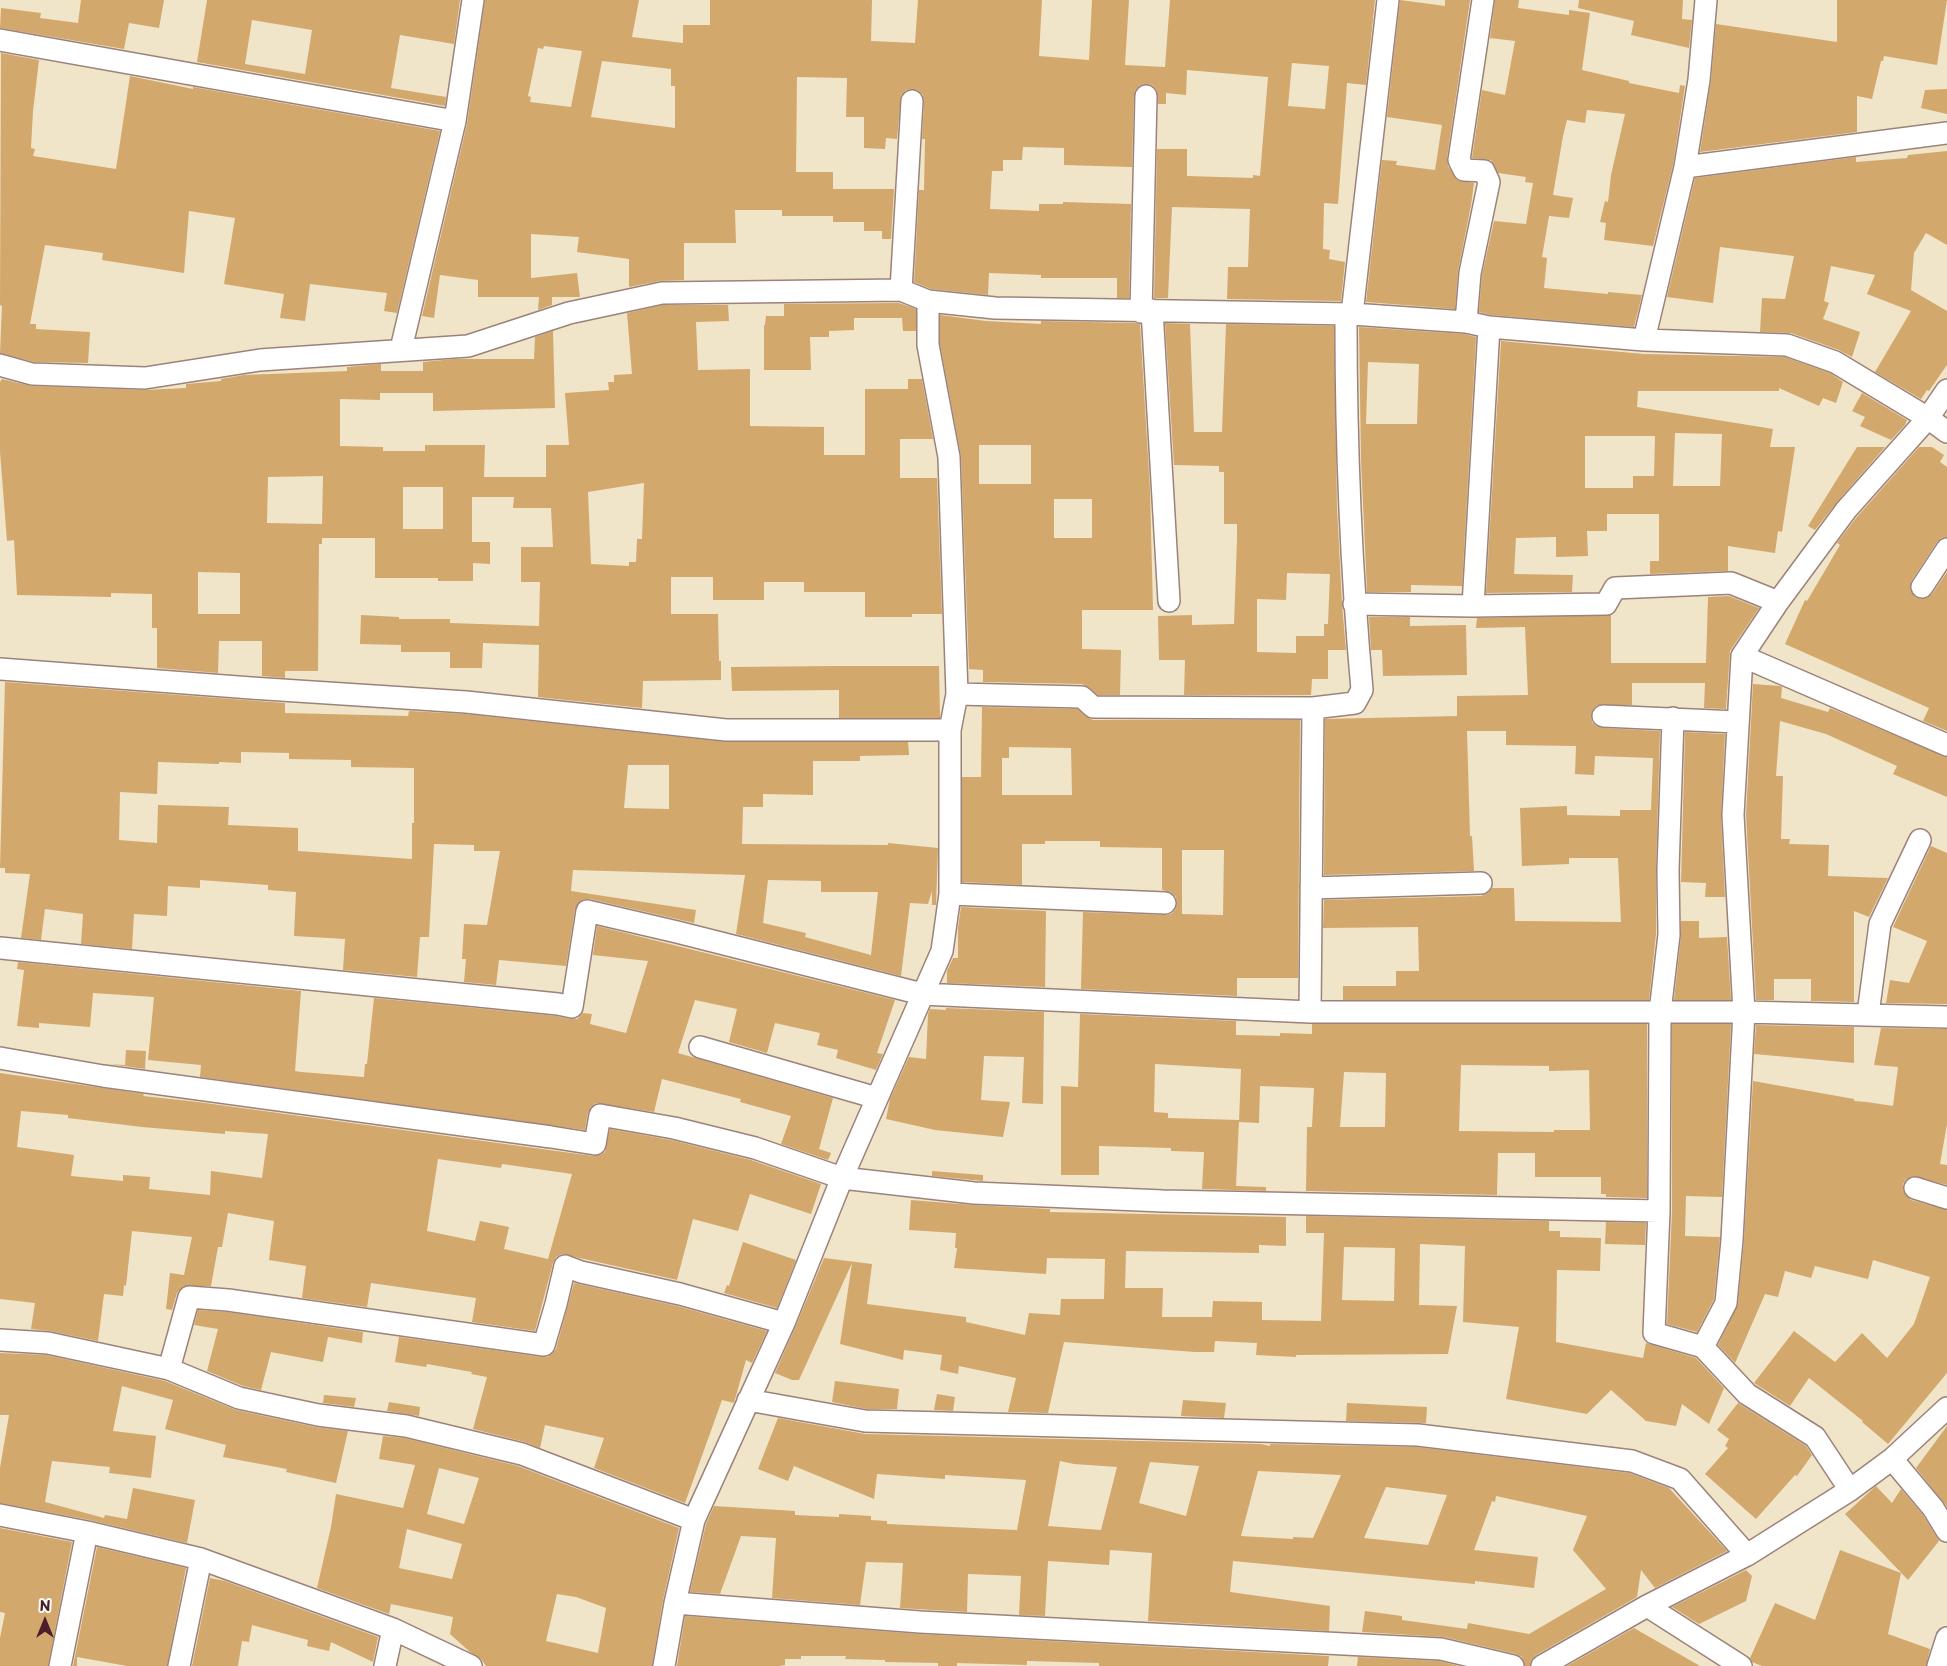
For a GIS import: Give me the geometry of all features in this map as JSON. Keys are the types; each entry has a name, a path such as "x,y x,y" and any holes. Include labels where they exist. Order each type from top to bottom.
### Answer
{"street":[{"path":"401,349 455,121 473,0"},
{"path":"957,694 1082,697 1093,707 1313,708 1355,703 1362,690 1354,604 1346,377 1346,322 1352,314 1388,0"},
{"path":"1466,322 1470,273 1490,182 1484,171 1464,170 1459,160 1483,0"},
{"path":"1644,340 1685,167 1699,80 1706,0"},
{"path":"0,40 455,121"},
{"path":"1146,96 1146,311 1170,601"},
{"path":"900,290 912,101"},
{"path":"1685,167 1947,133"},
{"path":"0,365 32,374 145,378 260,360 401,349 468,346 569,313 662,293 900,290 928,301 994,308 1352,314 1466,322 1490,327 1644,340 1787,345 1835,362 1928,418 1947,432"},
{"path":"664,1666 675,1603 694,1520 784,1323 842,1178 942,951 950,894 950,730 957,694 948,457 928,345 928,301"},
{"path":"1473,606 1490,327"},
{"path":"1703,1347 1726,1303 1732,1240 1744,1012 1733,815 1742,656 1778,602 1846,510 1928,418 1947,390"},
{"path":"1922,587 1947,549"},
{"path":"1354,604 1473,606 1606,604 1615,588 1731,583 1778,602"},
{"path":"1742,656 1947,745"},
{"path":"0,669 466,702 726,730 950,730"},
{"path":"1310,1012 1313,708"},
{"path":"1603,716 1737,722"},
{"path":"1674,718 1668,870 1670,934 1660,1012 1659,1211 1654,1333 1703,1347 1747,1394 1815,1438 1850,1490"},
{"path":"1868,1014 1880,924 1920,840"},
{"path":"1310,888 1481,883"},
{"path":"950,894 1165,902"},
{"path":"0,948 346,982 572,1007 587,911 922,994 1310,1012 1744,1012 1947,1017"},
{"path":"700,1047 877,1098"},
{"path":"0,1058 103,1076 551,1136 595,1144 600,1115 616,1117 674,1128 755,1148 842,1178 974,1193 1153,1201 1659,1211"},
{"path":"1915,1188 1947,1198"},
{"path":"169,1369 189,1297 238,1301 544,1345 565,1266 581,1272 680,1294 784,1323"},
{"path":"0,1340 48,1342 169,1369 239,1398 318,1415 406,1426 522,1454 694,1520"},
{"path":"748,1400 865,1421 1418,1435 1632,1461 1680,1479 1747,1556"},
{"path":"1542,1666 1647,1606 1747,1556 1850,1490 1892,1459 1947,1408"},
{"path":"1892,1459 1933,1508 1947,1530"},
{"path":"0,1515 87,1532 201,1559 393,1629 471,1666"},
{"path":"60,1666 87,1532"},
{"path":"179,1666 201,1559"},
{"path":"675,1603 920,1622 1442,1649 1513,1666"},
{"path":"1647,1606 1741,1666"},
{"path":"385,1666 393,1629"},
{"path":"1938,1666 1947,1638"}],"building":[{"path":"81,0 164,0 159,28 129,23 124,49 0,28 1,8 41,13 40,18 78,23"},
{"path":"207,0 460,0 454,44 400,35 391,88 446,97 445,106 197,62","holes":["252,20 312,30 305,74 245,64"]},
{"path":"485,0 639,0 632,37 683,43 683,25 710,25 710,0 872,0 871,41 915,43 918,0 1042,0 1039,56 1089,60 1092,0 1129,0 1125,65 1165,67 1170,0 1375,0 1366,85 1347,83 1338,204 1324,203 1323,249 1330,250 1329,259 1345,262 1341,301 1227,299 1228,267 1248,267 1250,209 1172,207 1168,298 1154,298 1157,149 1187,149 1187,176 1253,178 1253,175 1260,176 1268,77 1187,70 1186,95 1166,93 1166,104 1158,104 1157,90 1152,85 1140,85 1135,90 1134,96 1132,167 1064,165 1064,148 1023,147 1022,160 1003,160 1003,171 992,171 990,209 1039,211 1039,204 1063,204 1063,202 1131,204 1129,298 1117,298 1117,278 1041,278 1041,275 989,273 988,295 931,289 914,282 919,190 924,190 925,139 922,139 923,95 918,90 912,89 906,90 901,95 897,139 886,138 885,149 864,148 864,117 846,117 847,78 797,77 796,172 833,172 833,189 894,189 891,239 882,239 882,231 864,231 864,222 833,222 833,216 782,216 782,210 735,210 736,243 684,243 684,280 660,281 629,287 629,259 577,252 579,237 531,234 531,278 577,273 580,297 552,297 552,305 538,310 539,297 478,297 478,280 440,275 434,318 422,316 467,124","holes":["544,46 582,51 571,107 530,102 531,97 528,96 538,48 543,49","602,61 671,69 671,86 675,86 675,128 591,117","1292,63 1329,66 1325,109 1288,106"]},
{"path":"1400,0 1445,6 1445,0 1470,0 1447,158 1448,166 1457,180 1474,183 1458,271 1455,309 1366,302 1382,160 1397,161 1396,165 1435,170 1442,125 1387,117"},
{"path":"1495,0 1519,0 1518,8 1569,15 1569,10 1590,13 1582,70 1629,81 1629,83 1679,93 1680,85 1685,86 1673,165 1653,246 1604,240 1606,223 1600,222 1605,201 1608,202 1611,175 1625,114 1587,110 1585,123 1567,120 1563,136 1553,195 1573,198 1569,218 1549,216 1542,257 1547,258 1544,288 1642,295 1634,327 1491,315 1479,312 1482,275 1494,221 1526,224 1533,183 1525,182 1526,177 1498,173 1491,160 1472,158 1482,90 1505,95 1515,41 1490,38"},
{"path":"1579,0 1683,0 1682,19 1692,20 1689,48 1631,35 1634,21 1578,8"},
{"path":"1837,0 1947,0 1937,65 1884,56 1883,61 1881,61 1872,99 1857,96 1857,132 1700,152 1711,81 1716,24 1837,42"},
{"path":"1,53 39,60 33,111 31,148 35,149 33,156 116,169 130,76 193,89 193,87 440,131 397,313 384,311 387,293 310,284 305,321 280,318 284,294 224,284 235,218 189,211 184,273 102,260 103,253 45,245 30,324 36,324 36,329 90,332 88,363 34,362 0,353 2,306 0,305"},
{"path":"1947,89 1947,114 1921,108 1925,90"},
{"path":"1947,151 1947,245 1926,233 1914,253 1911,290 1947,311 1947,365 1921,399 1875,372 1911,311 1867,294 1875,275 1831,266 1824,301 1829,303 1823,319 1860,332 1852,357 1839,350 1791,333 1760,332 1762,298 1785,299 1794,256 1720,247 1713,303 1667,297 1695,178 1856,157 1856,162 1907,158 1908,155"},
{"path":"899,303 916,309 916,331 903,331 902,318 854,318 854,330 829,331 829,337 810,337 811,370 764,370 764,325 766,316 784,316 784,304"},
{"path":"663,305 728,305 729,321 696,322 698,370 750,369 750,426 824,427 824,455 865,455 865,389 908,389 908,379 922,379 933,439 900,439 900,478 937,478 942,614 912,614 912,617 865,617 865,592 804,592 804,582 764,582 764,600 713,600 713,577 671,577 671,614 718,614 721,680 643,681 642,708 538,697 539,645 483,643 482,668 450,668 450,652 401,652 401,645 360,644 361,615 399,617 399,619 450,619 450,623 539,626 540,582 521,582 521,547 553,547 551,508 513,508 514,497 472,497 472,542 490,542 490,564 473,563 473,581 438,581 438,578 375,578 375,538 322,538 322,544 319,544 318,671 285,671 285,678 262,676 262,641 219,641 218,673 157,668 157,628 152,628 152,594 111,593 111,597 17,595 14,540 7,541 0,452 0,382 2,379 31,386 145,390 186,388 186,384 221,381 221,379 244,375 347,371 347,367 381,364 381,371 423,371 423,362 454,359 534,359 535,337 553,331 555,408 433,411 433,393 380,393 380,400 340,399 340,446 383,447 383,451 425,451 425,445 485,445 484,477 546,477 546,445 569,445 565,393 609,390 608,382 614,382 614,375 632,374 627,313","holes":["323,476 322,524 267,523 268,477","644,483 642,539 637,539 636,562 629,562 629,566 591,564 588,492","403,487 443,487 443,529 403,529","198,572 240,573 240,614 198,614"]},
{"path":"940,315 986,321 1041,324 1041,321 1140,324 1150,490 1153,610 1082,610 1082,649 1121,650 1120,695 1098,695 1082,684 983,682 983,670 969,669 961,456 940,344","holes":["979,445 1031,445 1031,484 979,484","1054,499 1092,499 1092,538 1054,538"]},
{"path":"1165,323 1190,324 1194,432 1222,432 1226,324 1334,326 1337,507 1346,650 1328,650 1328,679 1312,679 1311,695 1184,695 1185,660 1159,660 1158,616 1192,615 1192,625 1234,624 1237,524 1224,524 1224,472 1219,472 1219,466 1174,465","holes":["1287,573 1330,574 1328,624 1324,624 1324,636 1296,636 1296,653 1257,652 1257,599 1286,600"]},
{"path":"1359,327 1464,334 1476,337 1462,586 1411,585 1411,592 1367,592 1361,460","holes":["1368,362 1419,364 1417,424 1366,424"]},
{"path":"1501,341 1644,354 1785,357 1830,373 1843,382 1836,403 1823,398 1819,406 1779,388 1779,391 1638,391 1637,407 1773,429 1770,447 1795,447 1782,532 1778,531 1775,553 1728,546 1728,571 1650,574 1650,561 1659,561 1659,514 1607,514 1607,531 1587,531 1588,556 1556,557 1556,537 1516,538 1514,574 1573,575 1572,592 1486,593","holes":["1675,433 1722,434 1720,486 1673,486","1585,436 1655,436 1654,476 1633,476 1633,488 1585,488"]},
{"path":"1862,393 1907,420 1905,425 1891,440 1860,426 1865,417 1852,411"},
{"path":"1857,447 1885,447 1815,530 1808,526"},
{"path":"1919,447 1932,447 1944,455 1940,462 1947,467 1947,537 1941,538 1937,542 1912,580 1910,587 1915,597 1927,598 1932,594 1947,572 1947,731 1923,721 1929,708 1785,644 1805,600 1807,601 1840,545 1837,543 1856,518"},
{"path":"1729,596 1759,608 1730,651 1726,709 1704,708 1705,683 1632,683 1632,705 1598,705 1593,709 1591,715 1592,722 1602,728 1660,731 1656,934 1649,1000 1343,1000 1343,986 1396,986 1396,971 1419,971 1418,927 1323,928 1324,900 1481,896 1488,893 1492,888 1514,888 1515,921 1621,922 1618,858 1569,858 1569,864 1522,866 1520,808 1567,806 1567,815 1620,816 1620,810 1651,810 1653,758 1595,756 1594,775 1575,774 1576,746 1506,745 1506,731 1467,731 1470,836 1472,836 1474,871 1324,875 1325,719 1457,716 1457,696 1528,695 1525,627 1476,628 1477,618 1611,615 1611,663 1706,663 1708,597"},
{"path":"1369,617 1410,617 1410,626 1466,625 1467,675 1383,676 1382,650 1371,650"},
{"path":"939,666 940,718 839,718 839,690 732,691 731,667"},
{"path":"5,682 285,703 285,713 408,716 409,711 465,714 726,742 908,742 909,755 860,756 860,761 813,761 813,795 763,794 763,807 743,807 742,844 888,845 888,843 938,848 936,905 932,905 932,891 928,904 910,903 901,976 736,934 745,875 573,870 571,891 696,910 694,923 584,899 578,903 575,909 566,966 499,960 496,985 464,982 466,959 462,959 464,924 487,925 500,851 474,851 474,845 434,844 429,937 420,937 417,977 343,970 345,939 294,936 296,892 268,890 268,885 200,880 200,888 168,886 167,916 134,914 132,949 81,944 83,914 45,909 41,940 21,938 30,874 5,873 5,868 0,868","holes":["241,752 289,753 289,759 351,760 351,767 414,768 412,859 298,851 298,828 228,825 229,807 158,805 157,843 119,840 120,792 157,794 158,762 241,763","628,765 669,765 669,809 624,808","768,880 821,881 821,892 878,892 871,955 805,937 806,933 763,923"]},
{"path":"1753,684 1780,686 1782,687 1781,698 1828,712 1830,708 1947,757 1947,797 1893,774 1897,766 1826,734 1780,721 1776,776 1783,776 1781,839 1790,839 1789,844 1829,845 1828,876 1888,878 1869,917 1854,911 1854,1002 1811,1001 1811,979 1774,979 1774,1000 1756,1000 1746,815"},
{"path":"982,707 1077,709 1093,720 1300,720 1298,978 1237,978 1237,996 1081,989 1083,912 1164,915 1171,914 1176,909 1176,897 1171,892 1162,890 1162,848 1100,847 1100,841 1045,841 1045,844 1022,844 1022,885 962,882 962,777 981,777","holes":["1009,747 1071,748 1072,795 1002,795 1002,758 1009,758","1182,850 1224,850 1223,915 1182,914"]},
{"path":"1685,732 1725,734 1721,816 1725,897 1705,897 1706,883 1681,882"},
{"path":"1931,846 1947,853 1947,1004 1886,1003 1890,980 1909,983 1927,941 1893,927"},
{"path":"961,907 1046,911 1045,987 947,983 947,971 953,958 958,958 958,928"},
{"path":"1681,921 1699,921 1699,938 1727,937 1731,1000 1674,1000"},
{"path":"597,926 895,1000 877,1053 883,1054 876,1070 836,1058 838,1050 817,1045 820,1033 775,1023 767,1053 729,1042 737,1009 695,1000 678,1053 833,1098 819,1149 831,1153 828,1160 781,1144 791,1116 740,1102 741,1099 662,1079 654,1112 596,1103 588,1112 585,1130 200,1077 201,1065 148,1060 154,997 93,993 90,1027 39,1023 39,1028 17,1026 24,970 17,969 18,962 301,991 295,1071 301,1072 364,1077 374,998 570,1019 577,1019 583,1013 592,1014 590,1024 626,1033 648,961 593,955"},
{"path":"946,1008 1044,1012 1043,1104 1022,1103 1024,1057 984,1056 981,1100 1010,1102 1003,1137 935,1130 886,1119 890,1099 909,1057 926,1059 928,1014 930,1009 946,1010"},
{"path":"1080,1014 1236,1021 1236,1035 1280,1036 1280,1033 1312,1034 1312,1024 1647,1024 1647,1198 1606,1197 1606,1194 1601,1194 1601,1177 1535,1177 1535,1153 1498,1153 1497,1195 1306,1191 1307,1127 1312,1127 1314,1088 1260,1086 1259,1123 1239,1122 1241,1069 1155,1064 1154,1112 1168,1113 1168,1118 1239,1120 1236,1186 1266,1187 1266,1191 1202,1189 1204,1152 1171,1151 1171,1148 1099,1146 1099,1175 1061,1175 1061,1086 1078,1087","holes":["1461,1065 1549,1066 1549,1071 1589,1070 1590,1130 1554,1130 1554,1132 1459,1131","1344,1072 1386,1073 1385,1127 1340,1127"]},
{"path":"1672,1024 1731,1024 1722,1197 1686,1196 1685,1236 1720,1237 1714,1299 1697,1332 1667,1324 1672,1211"},
{"path":"1756,1025 1854,1027 1854,1063 1754,1054"},
{"path":"1881,1028 1947,1029 1947,1124 1940,1164 1947,1165 1947,1185 1913,1176 1906,1179 1903,1184 1903,1190 1911,1200 1947,1210 1947,1373 1888,1444 1863,1421 1809,1378 1790,1406 1754,1383 1794,1331 1835,1362 1862,1333 1887,1358 1914,1324 1930,1277 1873,1260 1868,1279 1815,1266 1811,1278 1785,1271 1778,1297 1765,1294 1735,1363 1718,1345 1738,1304 1744,1241 1753,1081 1854,1099 1854,1101 1893,1106 1898,1067 1874,1065"},
{"path":"126,1050 146,1051 145,1069 110,1064 125,1065"},
{"path":"0,1073 144,1094 143,1096 593,1156 605,1152 610,1129 671,1140 751,1160 821,1184 811,1214 750,1194 738,1231 693,1219 677,1280 562,1254 556,1257 535,1331 472,1322 476,1298 371,1283 367,1307 302,1298 306,1266 269,1260 274,1221 228,1213 222,1247 218,1247 211,1286 184,1286 177,1293 172,1310 166,1309 170,1273 184,1275 192,1237 132,1231 126,1286 124,1285 123,1296 104,1294 98,1341 31,1329 35,1303 0,1299","holes":["21,1111 68,1115 68,1118 142,1127 225,1134 225,1131 268,1134 262,1178 211,1171 210,1195 149,1189 150,1177 123,1175 123,1181 71,1176 74,1155 17,1147","438,1159 501,1168 502,1164 572,1174 548,1259 504,1249 509,1227 480,1221 475,1241 427,1231"]},
{"path":"932,1171 983,1175 983,1181 932,1176"},
{"path":"911,1200 1050,1209 1050,1212 1286,1217 1286,1246 1259,1245 1259,1253 1126,1251 1125,1288 1163,1288 1162,1317 1212,1317 1213,1301 1262,1302 1262,1320 1321,1321 1324,1233 1306,1233 1306,1216 1549,1221 1549,1231 1560,1231 1560,1237 1601,1238 1600,1271 1557,1270 1556,1342 1643,1358 1646,1343 1696,1358 1724,1388 1709,1424 1682,1404 1676,1426 1646,1421 1611,1390 1587,1414 1506,1399 1519,1327 1463,1322 1465,1246 1420,1244 1419,1305 1457,1306 1448,1354 1296,1355 1296,1357 1256,1355 1257,1343 1215,1341 1214,1352 1195,1352 1064,1342 1048,1413 1008,1412 1016,1378 959,1366 958,1374 940,1370 942,1355 904,1350 903,1360 840,1344 852,1263 799,1380 792,1380 775,1373 824,1258 872,1264 867,1304 966,1317 966,1322 1025,1335 1029,1313 1060,1315 1061,1299 1104,1299 1105,1259 1047,1258 1046,1274 954,1268 957,1248 955,1248 956,1233 909,1230","holes":["1344,1247 1395,1248 1394,1301 1342,1300"]},
{"path":"1606,1222 1646,1223 1645,1245 1605,1244"},
{"path":"743,1242 796,1260 777,1308 724,1293 727,1285 729,1286"},
{"path":"574,1283 677,1306 767,1331 752,1363 746,1360 734,1403 722,1400 685,1503 594,1468 604,1438 545,1425 540,1448 525,1442 473,1429 487,1377 471,1374 472,1372 427,1364 426,1367 395,1362 399,1337 548,1357 556,1349"},
{"path":"198,1310 227,1312 363,1332 362,1343 328,1337 323,1362 271,1352 261,1390 243,1386 207,1371 218,1329 194,1325"},
{"path":"0,1353 46,1355 165,1381 236,1410 315,1427 348,1431 336,1483 286,1472 287,1469 223,1457 226,1445 165,1429 173,1400 122,1386 113,1431 156,1436 151,1478 109,1473 110,1467 52,1461 45,1502 104,1518 105,1515 127,1519 133,1488 195,1500 187,1543 90,1520 0,1503 0,1468 9,1415 0,1415"},
{"path":"835,1381 899,1389 897,1409 866,1409 832,1402"},
{"path":"937,1394 955,1397 953,1411 934,1410"},
{"path":"324,1395 356,1398 354,1407 323,1403"},
{"path":"1183,1400 1226,1403 1224,1418 1181,1416"},
{"path":"389,1402 420,1407 419,1416 387,1411"},
{"path":"1347,1403 1427,1407 1426,1423 1346,1421"},
{"path":"1738,1403 1806,1446 1812,1455 1797,1476 1795,1475 1756,1519 1705,1474 1728,1448 1725,1446 1729,1439 1717,1430"},
{"path":"778,1418 865,1434 1261,1444 1270,1446 1270,1444 1417,1447 1629,1473 1669,1488 1727,1551 1655,1588 1641,1570 1637,1597 1536,1655 1531,1660 1530,1666 1525,1666 1522,1657 1516,1654 1444,1637 1362,1632 1365,1611 1402,1616 1402,1620 1467,1629 1468,1623 1529,1634 1606,1589 1573,1550 1587,1516 1496,1496 1495,1502 1492,1501 1474,1550 1538,1557 1534,1588 1475,1581 1475,1584 1233,1561 1230,1592 1330,1606 1329,1631 1148,1621 1152,1553 1110,1550 1109,1565 1048,1561 1045,1616 1019,1615 1021,1576 968,1574 967,1612 900,1608 903,1563 866,1562 860,1605 772,1598 776,1538 741,1536 720,1594 690,1592 706,1524 714,1506 795,1511 795,1515 839,1517 839,1514 871,1516 871,1520 887,1521 887,1524 1017,1530 1026,1480 945,1475 945,1479 877,1474 874,1499 794,1466 788,1481 758,1469","holes":["1060,1461 1074,1464 1117,1467 1101,1530 1048,1526","1150,1462 1199,1466 1186,1516 1139,1503","1258,1471 1341,1475 1313,1538 1293,1537 1293,1539 1241,1536","1386,1487 1447,1495 1428,1545 1364,1538"]},
{"path":"1947,1426 1947,1507 1916,1468"},
{"path":"383,1436 404,1438 518,1466 679,1528 663,1600 652,1666 486,1666 481,1659 450,1634 453,1617 391,1604 389,1614 317,1588 331,1527 336,1494 403,1508 415,1465 379,1459","holes":["439,1468 479,1478 464,1524 427,1514","407,1529 462,1544 452,1579 399,1568","557,1594 576,1597 606,1608 598,1653 546,1641"]},
{"path":"1876,1486 1892,1503 1901,1489 1923,1515 1939,1541 1908,1580 1845,1514"},
{"path":"0,1528 72,1542 48,1666 0,1666 0,1638 5,1613 0,1612"},
{"path":"97,1547 186,1568 167,1666 127,1666 77,1657 77,1666 73,1666"},
{"path":"1840,1550 1901,1573 1888,1634 1930,1649 1926,1666 1762,1666 1752,1662 1750,1658 1775,1603 1815,1620"},
{"path":"1746,1570 1752,1576 1746,1601 1699,1624 1672,1607"},
{"path":"210,1578 225,1581 378,1637 373,1662 331,1642 329,1651 307,1646 308,1640 252,1625 249,1642 242,1641 238,1666 192,1666"},
{"path":"685,1616 919,1634 1329,1656 1328,1666 1099,1666 1099,1663 1027,1661 1027,1665 957,1663 957,1666 938,1666 938,1663 845,1659 846,1656 801,1656 801,1659 785,1659 785,1665 779,1666 677,1666"},
{"path":"1634,1628 1700,1666 1567,1666"},
{"path":"1358,1657 1439,1661 1459,1666 1357,1666"}]}
